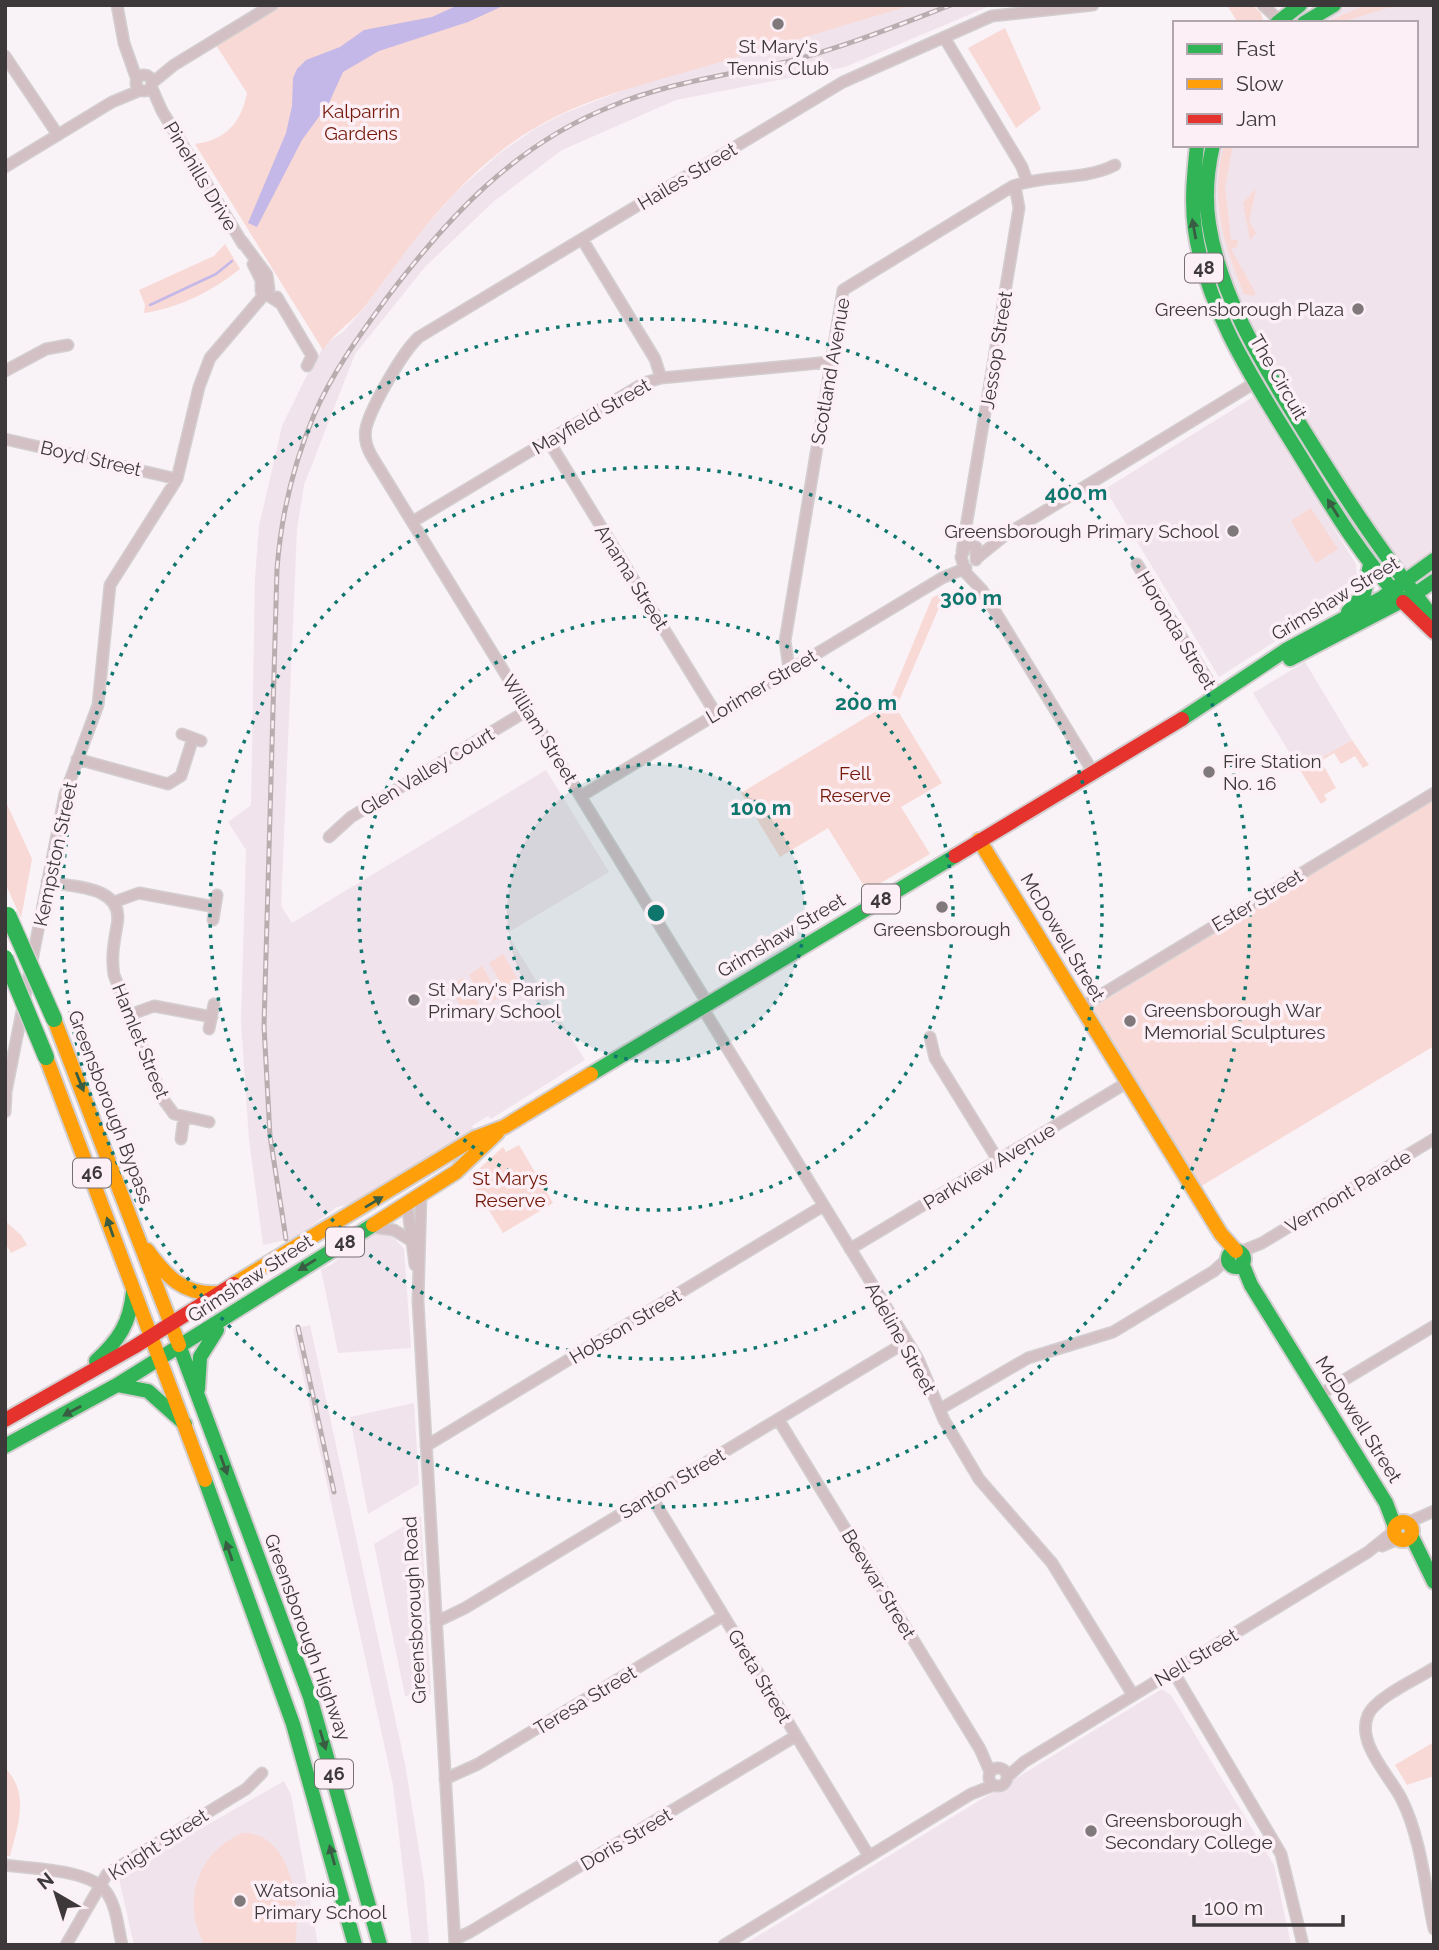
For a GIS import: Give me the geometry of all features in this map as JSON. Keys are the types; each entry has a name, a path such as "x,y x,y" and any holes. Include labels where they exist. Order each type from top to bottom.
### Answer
{"main road":[{"path":"1280,21 1300,5"},
{"path":"1307,21 1334,5"},
{"name":"The Circuit","path":"1197,147 1191,206 1199,254 1231,337 1255,382 1370,565 1404,592"},
{"name":"The Circuit","path":"1213,147 1206,198 1211,237 1241,319 1269,373 1404,592"},
{"path":"1255,382 1269,373"},
{"name":"Grimshaw Street","path":"1258,671 1296,656 1404,592 1434,560"},
{"path":"1338,621 1364,594 1370,565"},
{"name":"Grimshaw Street","path":"5,1420 150,1337 475,1138 504,1126 1093,772 1258,671 1286,650 1338,621 1434,581"},
{"path":"1404,592 1434,619"},
{"path":"1404,592 1434,632"},
{"name":"McDowell Street","path":"979,840 1434,1582"},
{"name":"Greensborough Bypass","path":"7,912 54,1019 170,1323"},
{"name":"46","path":"5,958 89,1164 133,1292 185,1424 293,1724 355,1945"},
{"name":"Grimshaw Street","path":"5,1447 180,1348 456,1172 504,1126"},
{"name":"Greensborough Road","path":"411,1179 414,1199"},
{"path":"141,1242 178,1287 195,1293 221,1292"},
{"path":"76,1380 124,1334 132,1313 133,1292"},
{"path":"200,1401 196,1367 201,1353 230,1315"},
{"name":"46","path":"170,1323 180,1348"},
{"name":"Greensborough Highway","path":"180,1348 310,1697 343,1803 380,1945"},
{"path":"117,1385 148,1391 185,1424"}],"street":[{"name":"Pinehills Drive","path":"117,5 127,51 144,83 241,240 261,280 264,293 280,303 314,351 307,366"},
{"path":"5,167 272,5"},
{"name":"Hailes Street","path":"371,455 365,436 368,421 415,341 843,82 1000,14 1093,5"},
{"path":"1263,5 1278,21"},
{"path":"944,37 1023,167 1027,181"},
{"path":"5,57 58,135"},
{"name":"Scotland Avenue","path":"789,670 785,641 842,295 848,286 1015,186 1027,181 1101,172 1115,165"},
{"name":"Jessop Street","path":"1015,186 1019,208 969,516 969,558 982,590 1093,772"},
{"path":"582,239 655,359 661,378"},
{"name":"Kempston Street","path":"5,1112 65,794 101,693 110,585 177,479 205,369 216,348 264,293"},
{"path":"5,370 46,349 68,345"},
{"name":"Mayfield Street","path":"412,522 633,389 661,378 830,362"},
{"name":"Lorimer Street","path":"581,796 942,578 1004,536 1255,382"},
{"name":"Boyd Street","path":"5,439 177,479"},
{"name":"Anama Street","path":"548,440 716,713"},
{"name":"William Street","path":"371,455 581,796 705,1005"},
{"name":"Horonda Street","path":"1137,564 1217,696"},
{"name":"Glen Valley Court","path":"329,837 351,817 528,710"},
{"path":"77,758 167,784 181,776 197,739 181,734"},
{"name":"Ester Street","path":"1081,1007 1434,793"},
{"path":"47,883 102,893 114,902 126,895 139,893 215,907"},
{"path":"213,920 217,895"},
{"name":"Hamlet Street","path":"114,902 118,915 113,965 129,1015 167,1106 173,1114 209,1122"},
{"path":"209,1029 215,1004"},
{"name":"Adeline Street","path":"705,1005 922,1368 940,1409 979,1479 1052,1563 1133,1695"},
{"path":"129,1015 154,1006 212,1017"},
{"path":"930,1037 935,1058 998,1160"},
{"name":"Parkview Avenue","path":"850,1249 1128,1082"},
{"name":"Hamlet Street","path":"181,1139 184,1117"},
{"name":"Vermont Parade","path":"940,1409 1028,1359 1113,1332 1434,1139"},
{"name":"Greensborough Road","path":"414,1199 410,1240 417,1273"},
{"name":"Greensborough Road","path":"414,1199 455,1942"},
{"name":"Hobson Street","path":"426,1446 823,1206"},
{"path":"369,1227 394,1230 410,1240"},
{"path":"1320,1395 1434,1326"},
{"name":"Santon Street","path":"436,1622 465,1608 906,1342"},
{"name":"Beewar Street","path":"778,1419 997,1775"},
{"name":"Greta Street","path":"651,1496 869,1856"},
{"name":"Nell Street","path":"724,1945 971,1794 997,1775 1024,1762 1434,1512"},
{"name":"Teresa Street","path":"445,1779 478,1765 723,1616"},
{"path":"1434,1668 1374,1706 1368,1716 1365,1730 1370,1747 1410,1818 1434,1929"},
{"path":"1171,1672 1281,1854 1303,1945"},
{"name":"Doris Street","path":"455,1942 796,1736"},
{"name":"Knight Street","path":"5,1866 83,1877 100,1884 112,1870 246,1788 261,1773"},
{"path":"66,1945 100,1884 111,1900 122,1945"}],"shaded area":[{"path":"458,5 505,5 468,22 379,51 343,72 329,103 302,140 257,227 248,223 286,133 292,106 293,78 297,69 306,60 340,47 364,30 432,17"},
{"path":"912,5 992,5 845,67 676,100 562,150 493,202 425,267 355,354 304,485 297,529 281,906 292,923 546,770 609,872 507,933 585,1060 491,1119 488,1116 472,1126 474,1129 350,1204 337,1207 295,1238 263,1245 249,1140 241,1022 246,850 228,822 251,805 255,578 259,526 282,426 306,377 326,343 343,332 364,308 412,242 455,193 500,153 536,128 565,113 642,83"},
{"name":"Greensborough Plaza","path":"1349,5 1434,5 1434,555 1408,569 1371,530 1253,334 1225,264 1213,214 1219,147 1418,147 1418,21 1318,21"},
{"name":"Greensborough Primary School","path":"1253,397 1356,564 1357,580 1349,594 1219,677 1105,489"},
{"path":"1305,662 1352,740 1300,770 1253,693"},
{"path":"374,1232 390,1233 404,1249 411,1348 338,1353 321,1269 331,1265 362,1238"},
{"path":"310,1325 405,1764 424,1881 429,1945 412,1945 393,1785 293,1329"},
{"path":"414,1403 419,1484 368,1514 350,1417"},
{"path":"421,1516 431,1694 405,1696 374,1544"},
{"name":"Greensborough Secondary College","path":"1162,1689 1171,1695 1274,1865 1291,1945 743,1945"},
{"name":"Watsonia Primary School","path":"284,1781 291,1795 318,1945 134,1945 119,1879 122,1874"}],"green space":[{"name":"Kalparrin Gardens","path":"281,5 912,5 630,88 537,126 494,157 453,195 416,238 361,311 323,350 195,144 215,139 230,128 241,113 247,93 216,45"},
{"path":"1227,5 1252,5 1261,13 1263,21 1237,21"},
{"path":"1366,5 1404,5 1344,21 1329,21"},
{"path":"1005,28 1041,109 1016,128 968,48"},
{"path":"1224,147 1233,147 1225,187 1231,240 1238,240 1237,247 1231,249 1255,296 1244,294 1225,240 1218,203"},
{"path":"1256,189 1249,221 1256,233 1250,240 1243,203"},
{"path":"225,244 240,269 195,297 144,313 145,305 139,290 214,256"},
{"path":"1311,508 1338,549 1316,563 1291,521"},
{"name":"Fell Reserve","path":"947,589 896,708 942,783 901,807 930,854 867,891 828,828 780,857 741,793 888,704 932,598"},
{"path":"1352,740 1369,765 1363,768 1355,756 1341,764 1334,753 1321,761 1336,788 1324,795 1327,800 1321,804 1300,770"},
{"path":"1434,799 1434,1046 1198,1188 1093,1013 1094,1007"},
{"path":"5,800 32,859 21,918 5,883"},
{"path":"503,954 521,985 507,993 489,963"},
{"path":"482,966 500,997 487,1005 469,975"},
{"path":"463,978 481,1008 467,1017 449,986"},
{"name":"St Marys Reserve","path":"519,1145 553,1203 503,1233 469,1178 503,1147 506,1152"},
{"path":"5,1221 21,1235 27,1245 11,1253 5,1243"},
{"path":"1434,1742 1434,1776 1407,1785 1395,1765"},
{"path":"5,1768 13,1778 20,1799 19,1821 10,1856 5,1855"},
{"path":"243,1833 260,1836 273,1845 283,1858 294,1893 295,1945 205,1945 194,1912 198,1880 215,1852 227,1841"}],"waterway":[{"path":"150,305 216,274 232,261"}],"railway":[{"path":"286,1239 270,1136 264,1026 277,569 285,510 294,472 314,415 329,384 376,313 434,240 486,186 544,141 577,122 633,98 676,85 807,56 951,5"},
{"path":"298,1327 334,1492"}],"traffic: fast":[{"path":"1280,21 1300,5"},
{"path":"1307,21 1334,5"},
{"path":"1197,147 1193,198 1195,230 1201,261 1222,320 1252,376 1335,512 1371,564 1399,597"},
{"path":"1213,147 1207,184 1209,224 1214,250 1232,301 1255,349 1338,485 1415,594 1290,659"},
{"path":"1405,581 1434,560"},
{"path":"1348,612 1364,594 1370,565"},
{"path":"1182,719 1286,650 1382,598 1405,581"},
{"path":"1434,581 1415,594 1434,619"},
{"path":"591,1074 955,856"},
{"path":"8,915 54,1019"},
{"path":"5,958 46,1057"},
{"path":"5,1446 117,1385 373,1225"},
{"path":"1236,1251 1244,1259 1236,1267 1228,1259 1236,1251"},
{"path":"1242,1263 1251,1285 1386,1503 1395,1527"},
{"path":"96,1361 122,1330 133,1292"},
{"path":"198,1389 200,1357 217,1330"},
{"path":"179,1345 310,1697 380,1945"},
{"path":"117,1385 148,1391 185,1424"},
{"path":"205,1480 293,1724 355,1945"},
{"path":"1411,1535 1434,1582"}],"traffic: slow":[{"path":"979,840 1221,1234 1236,1251"},
{"path":"54,1019 179,1345"},
{"path":"46,1057 205,1480"},
{"path":"234,1284 475,1138 504,1127 591,1074"},
{"path":"373,1225 456,1172 497,1133"},
{"path":"147,1250 176,1282 194,1291 217,1293"},
{"path":"1403,1522 1409,1525 1412,1531 1409,1537 1403,1540 1397,1537 1394,1531 1397,1525 1403,1522"}],"traffic: jam":[{"path":"1403,602 1434,632"},
{"path":"955,856 1182,719"},
{"path":"5,1420 134,1347 234,1284"}],"place":[{"name":"St Mary's Tennis Club","path":"778,24"},
{"name":"Greensborough Plaza","path":"1358,309"},
{"name":"Greensborough Primary School","path":"1233,531"},
{"name":"Fire Station No. 16","path":"1209,772"},
{"name":"Greensborough","path":"942,907"},
{"name":"St Mary's Parish Primary School","path":"414,1000"},
{"name":"Greensborough War Memorial Sculptures","path":"1130,1021"},
{"name":"Greensborough Secondary College","path":"1091,1831"},
{"name":"Watsonia Primary School","path":"240,1901"}]}
